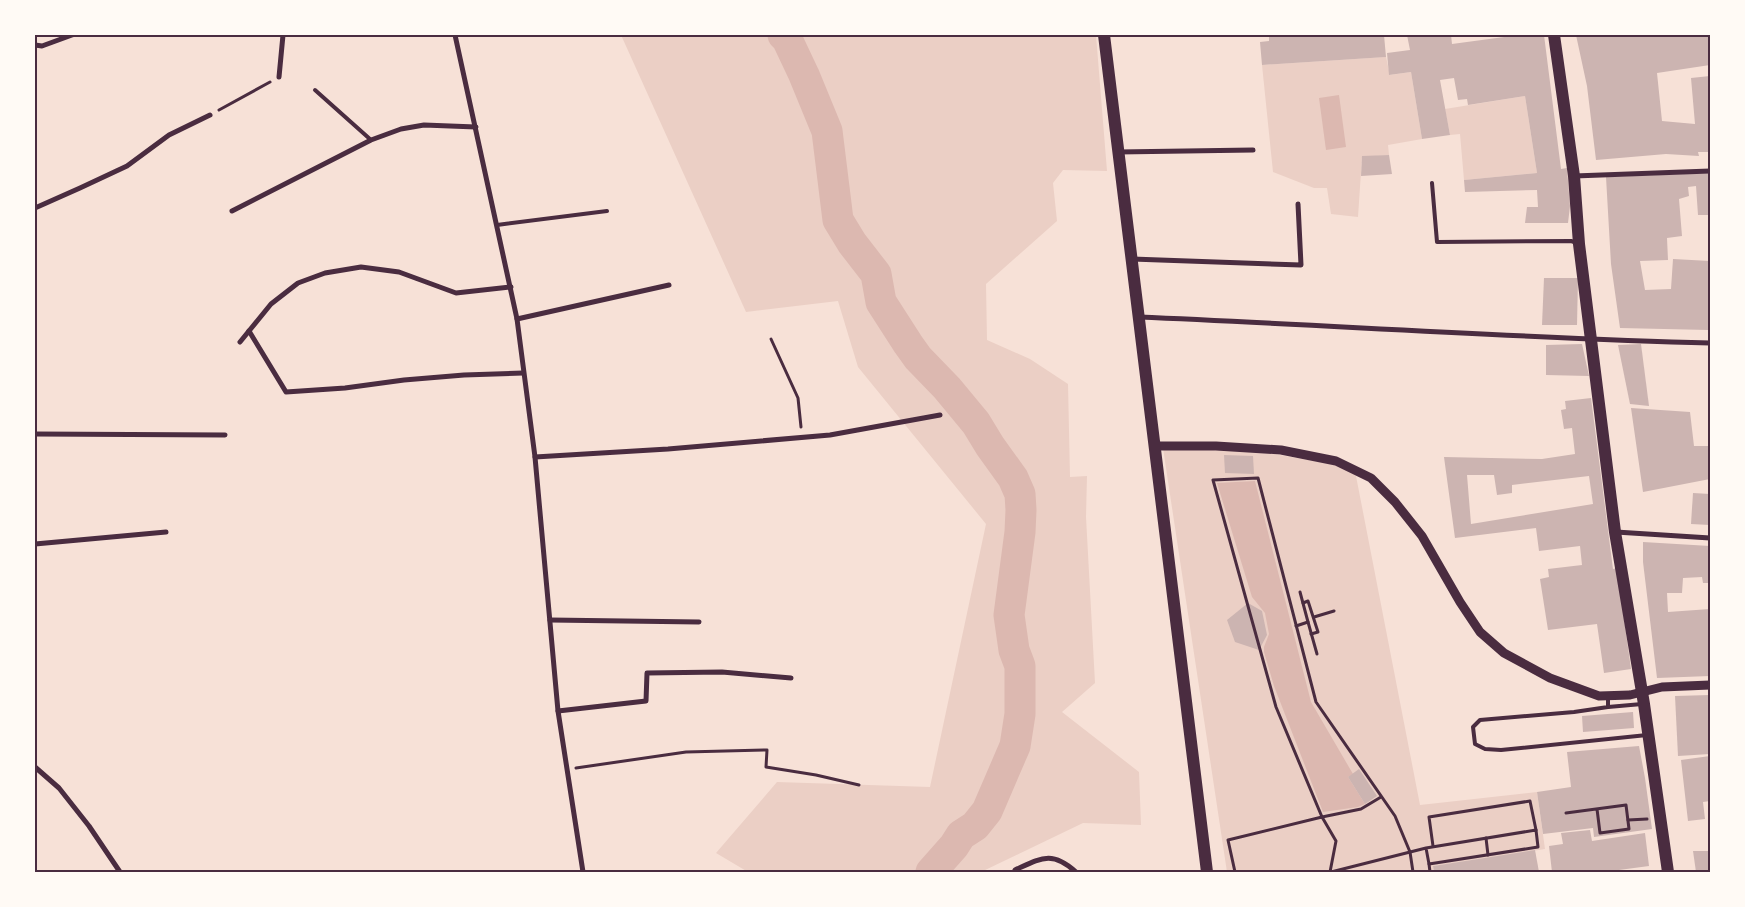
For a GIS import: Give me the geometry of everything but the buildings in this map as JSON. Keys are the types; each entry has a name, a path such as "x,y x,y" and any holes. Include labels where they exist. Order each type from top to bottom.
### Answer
{"main road":[{"path":"1104,35 1207,872"},
{"path":"1554,35 1574,176 1579,244 1615,532 1643,698 1668,872"}],"street":[{"path":"35,45 42,46 72,35"},
{"path":"279,77 283,35"},
{"path":"455,35 517,319 535,457 558,711 583,872"},
{"path":"35,208 127,166 169,135 210,115"},
{"path":"232,211 371,140 401,129 424,126 476,127"},
{"path":"1118,152 1253,150"},
{"path":"1574,176 1710,171"},
{"path":"1132,259 1301,265 1298,204"},
{"path":"240,342 271,304 298,283 324,273 360,267 399,272 456,293 511,287"},
{"path":"517,319 669,285"},
{"path":"1138,317 1294,323 1591,340 1710,343"},
{"path":"249,331 286,392 345,388 404,380 464,375 523,374"},
{"path":"535,457 802,438 830,435 940,415"},
{"path":"35,434 225,435"},
{"path":"1154,446 1216,446 1281,450 1336,461 1372,478 1395,502 1422,536 1460,602 1480,632 1504,653 1550,678 1599,696 1630,695 1643,698 1662,687 1710,686"},
{"path":"35,544 166,532"},
{"path":"1615,532 1710,538"},
{"path":"550,620 699,622"},
{"path":"558,711 646,701 647,673 722,672 791,678"},
{"path":"35,767 59,788 89,826 120,872"},
{"path":"1014,872 1042,857 1064,862 1076,872"}],"lane":[{"path":"315,90 371,140"},
{"path":"1432,183 1437,242 1571,241 1579,244"},
{"path":"497,225 608,211"},
{"path":"1608,696 1608,707"},
{"path":"1643,698 1608,707 1574,712 1480,720 1473,727 1475,744 1485,749 1501,750 1648,735"}],"path":[{"path":"210,115 279,77"},
{"path":"771,339 798,398 802,438"},
{"path":"1413,872 1410,852 1395,816 1316,702 1258,478 1213,480 1276,707 1322,817 1336,841 1331,872 1410,852 1426,848 1433,846 1536,830"},
{"path":"1300,592 1317,654"},
{"path":"1303,603 1308,601 1314,617 1318,632 1312,634"},
{"path":"1314,617 1334,611"},
{"path":"1296,626 1308,622"},
{"path":"580,768 686,752 767,750 766,767 816,775 859,785"},
{"path":"1241,872 1235,872 1228,840 1361,809 1381,797"},
{"path":"1429,864 1538,847 1530,801 1429,817 1433,846"},
{"path":"1566,813 1626,805 1629,830 1600,833 1597,809"},
{"path":"1486,838 1488,855"},
{"path":"1426,848 1430,872"}],"shaded area":[{"path":"621,35 1096,35 1107,171 1063,170 1053,183 1057,221 986,284 987,340 1030,359 1068,384 1070,477 1087,476 1086,517 1095,683 1062,712 1139,772 1141,825 1083,823 981,872 748,872 716,853 777,782 930,787 986,524 858,367 838,301 746,312"},
{"path":"1386,57 1390,75 1411,72 1422,139 1388,145 1389,155 1362,157 1358,217 1331,214 1327,188 1314,188 1273,172 1262,65"},
{"path":"1339,95 1346,147 1326,150 1319,98"},
{"path":"1525,96 1537,173 1464,180 1460,134 1450,135 1445,109"},
{"path":"1163,448 1263,452 1337,465 1356,476 1420,805 1537,792 1545,849 1433,866 1434,872 1227,872"},
{"path":"1255,481 1311,702 1353,774 1348,777 1365,804 1358,807 1323,812 1274,686 1264,652 1269,634 1265,613 1252,597 1217,483"}],"waterway":[{"path":"783,35 787,39 804,75 827,131 838,220 852,243 876,274 881,302 908,344 918,358 947,388 976,423 1013,478 1020,494 1020,532 1009,615 1014,650 1020,666 1020,714 1015,746 987,811 975,826 961,835 931,872"}]}
